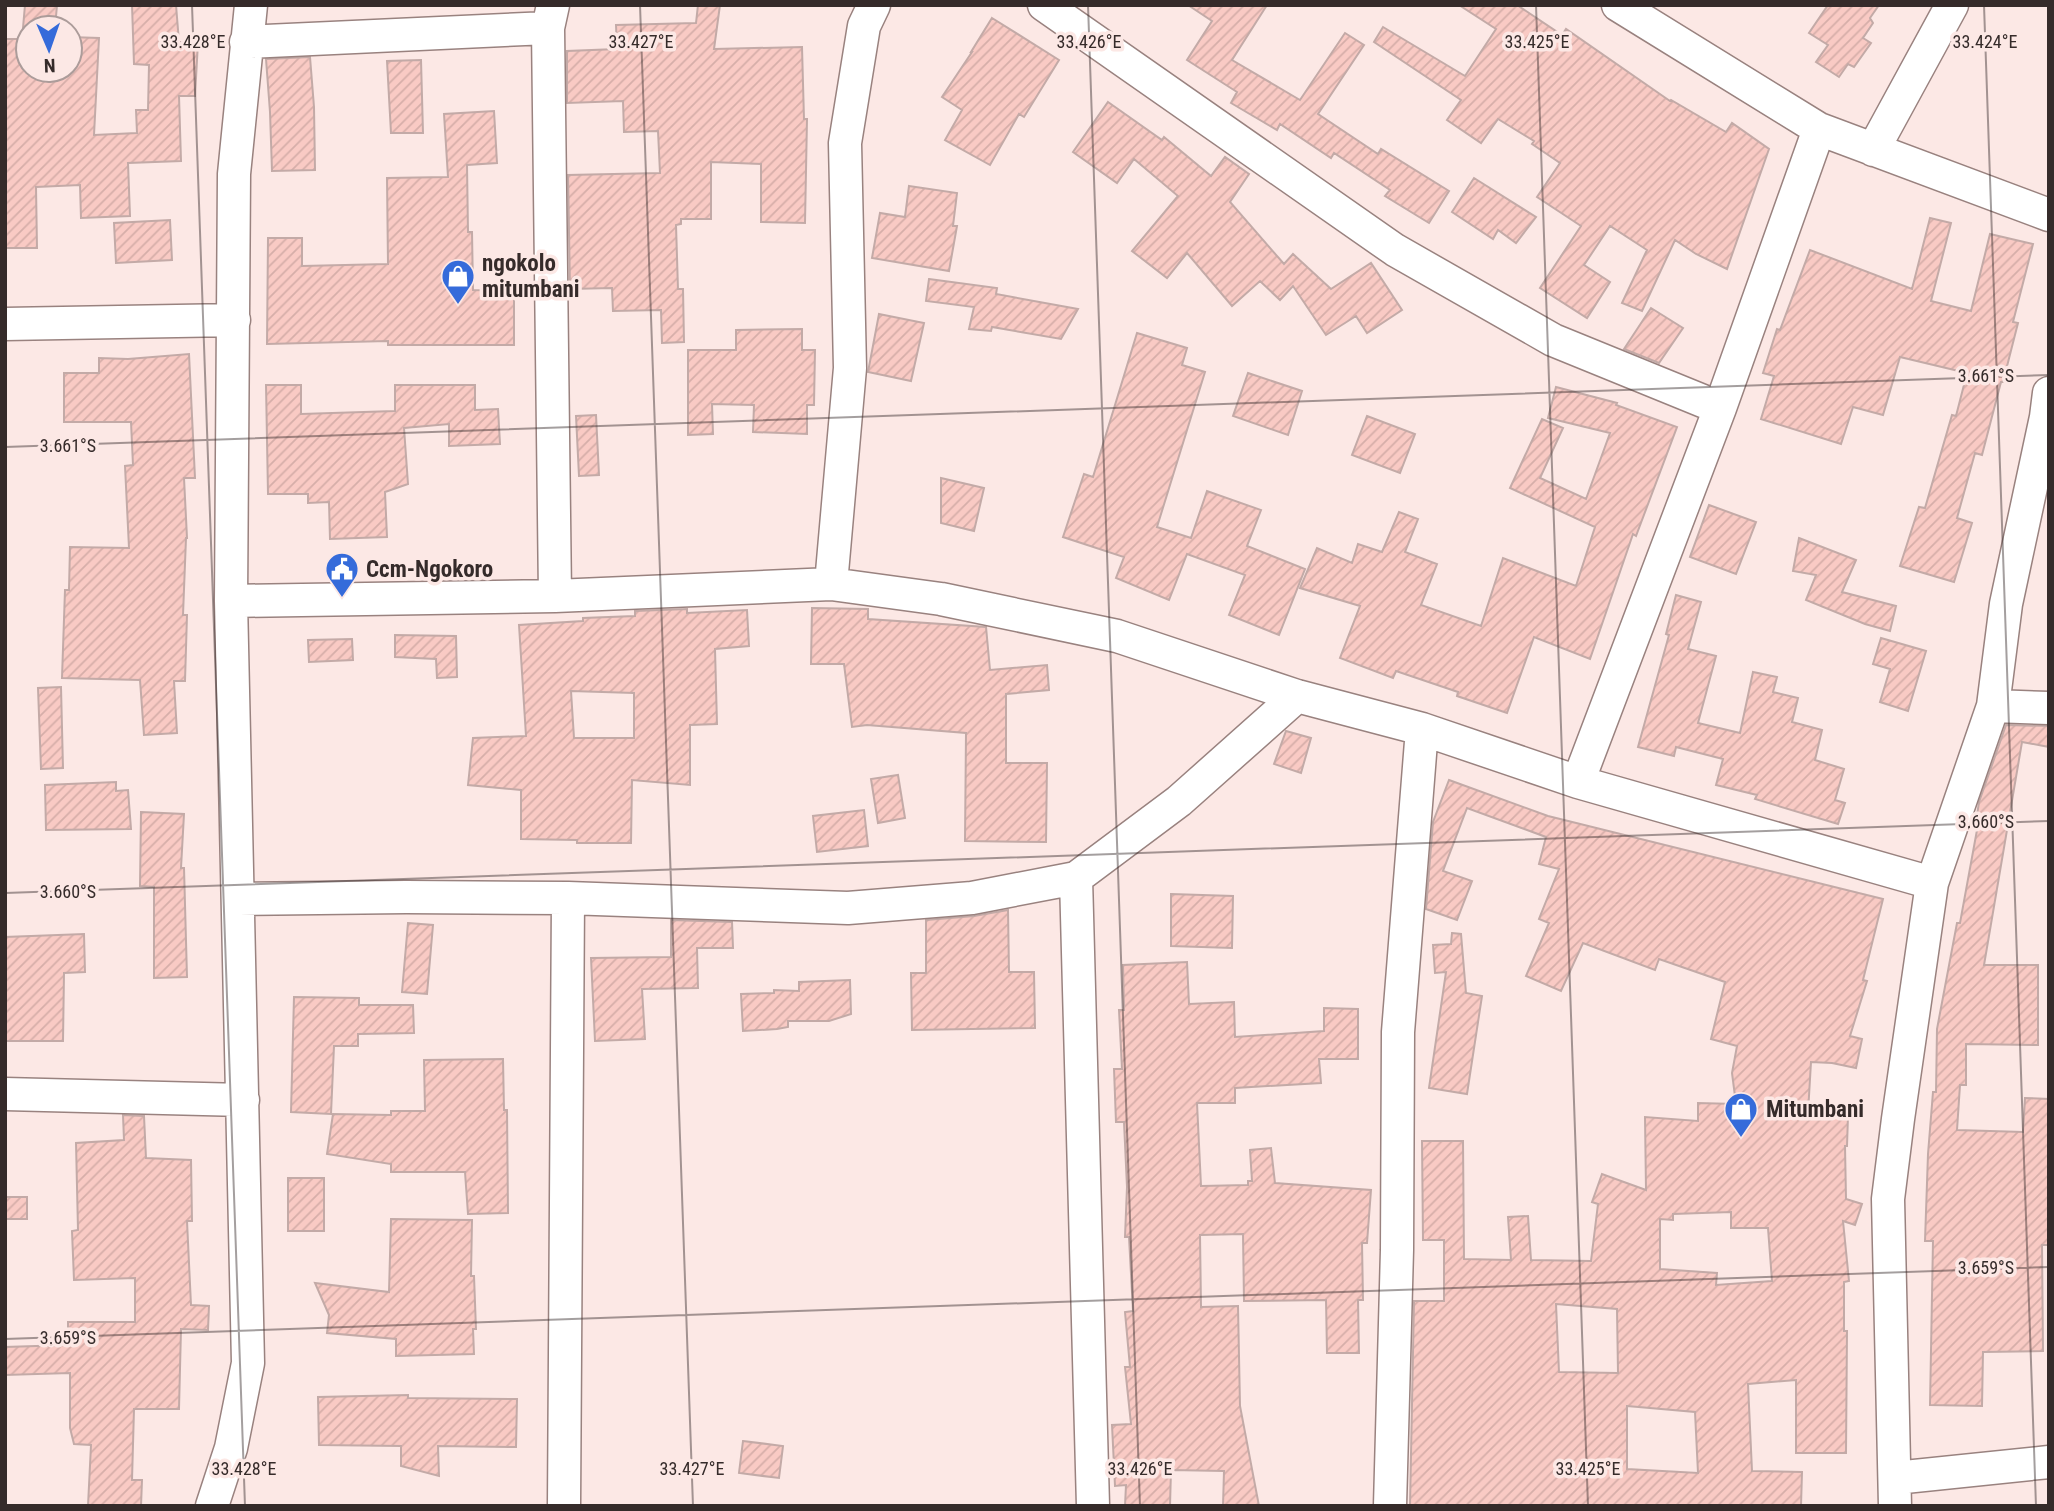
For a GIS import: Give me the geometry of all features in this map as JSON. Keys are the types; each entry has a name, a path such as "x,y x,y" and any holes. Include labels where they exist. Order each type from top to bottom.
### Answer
{"street":[{"path":"215,1505 231,1448 248,1363 231,601 234,174 251,5"},
{"path":"831,584 850,368 845,143 864,26 874,5"},
{"path":"1044,5 1395,250 1553,340 1720,408"},
{"path":"1618,5 1819,129 2049,215"},
{"path":"1873,150 1952,5"},
{"path":"246,42 550,17 555,596"},
{"path":"1578,782 1720,408 1819,129"},
{"path":"5,324 234,320"},
{"path":"2049,393 2006,604 1993,706 1932,883 1888,1199 1895,1492 2049,1462"},
{"path":"231,601 555,596 831,584 941,599 1117,636 1297,695 1422,729 1578,782 1932,883"},
{"path":"239,899 568,898 848,908 972,898 1076,878 1179,801 1297,695"},
{"path":"1993,706 2049,708"},
{"path":"1390,1506 1397,1250 1398,1032 1422,729"},
{"path":"1076,878 1093,1506"},
{"path":"564,1506 568,898"},
{"path":"5,1094 243,1100"}],"building":[{"path":"25,5 57,5 56,14 24,14"},
{"path":"132,5 176,5 179,42 198,42 195,96 179,96 181,161 128,163 130,216 81,218 80,185 36,187 37,248 5,248 5,39 14,39 14,84 84,84 84,37 99,38 94,135 137,133 136,110 148,110 149,65 134,64"},
{"path":"698,5 720,5 714,49 802,47 804,119 807,119 805,223 761,222 761,164 711,162 711,219 681,219 681,224 676,225 678,289 683,289 684,342 662,343 661,310 613,311 612,288 570,289 568,175 660,173 658,131 624,132 623,101 567,103 567,51 617,49 616,25 696,23"},
{"path":"1188,5 1267,5 1232,60 1300,100 1345,33 1364,45 1318,114 1378,154 1381,149 1449,191 1429,223 1385,196 1390,190 1334,153 1331,158 1280,124 1277,130 1231,103 1237,92 1187,60 1212,21"},
{"path":"1459,5 1517,5 1562,35 1566,29 1670,101 1726,132 1732,123 1769,149 1727,269 1675,240 1642,311 1622,303 1647,250 1610,226 1584,265 1610,282 1587,318 1540,288 1581,226 1537,197 1560,163 1532,144 1534,141 1498,119 1481,143 1447,120 1461,100 1374,42 1383,27 1465,76 1496,29"},
{"path":"1828,5 1879,5 1870,18 1873,23 1863,38 1871,43 1854,67 1848,64 1839,77 1816,62 1828,45 1809,33"},
{"path":"992,18 1059,60 1024,117 1019,114 990,165 945,140 962,110 942,97"},
{"path":"310,57 315,170 272,171 266,59"},
{"path":"421,60 423,133 391,133 387,61"},
{"path":"1108,102 1162,140 1164,137 1211,176 1225,157 1249,174 1230,202 1284,264 1293,254 1331,289 1371,263 1402,310 1367,333 1356,316 1326,335 1293,286 1280,300 1260,281 1232,306 1187,253 1167,278 1132,251 1178,196 1134,159 1117,183 1073,152"},
{"path":"494,111 497,163 467,165 468,232 472,232 473,290 514,291 514,345 388,345 388,341 267,344 268,238 302,238 302,266 388,264 387,178 448,177 444,114"},
{"path":"1474,178 1536,217 1516,243 1498,230 1493,239 1452,212"},
{"path":"909,186 957,193 953,226 957,226 949,271 872,258 880,213 905,217"},
{"path":"1930,218 1951,223 1931,301 1971,311 1990,234 2033,244 2013,322 2018,323 2003,382 1982,455 1975,453 1957,518 1972,523 1954,582 1900,566 1919,507 1925,508 1952,415 1956,416 1967,373 1900,357 1883,415 1853,407 1841,444 1761,419 1774,376 1763,373 1777,329 1780,330 1810,250 1912,289"},
{"path":"170,220 172,260 116,263 114,223"},
{"path":"929,279 997,288 996,294 1078,309 1061,339 992,327 991,331 969,329 974,307 926,301"},
{"path":"1651,308 1683,328 1659,363 1624,349"},
{"path":"879,314 924,323 911,381 868,372"},
{"path":"802,329 802,350 815,350 814,405 807,405 807,434 753,432 754,405 712,404 713,434 688,435 688,350 736,350 736,330"},
{"path":"1137,333 1187,348 1182,365 1205,372 1157,527 1191,538 1207,491 1261,510 1247,546 1305,569 1279,635 1229,615 1245,575 1187,554 1169,600 1116,578 1124,557 1063,537 1084,474 1093,477"},
{"path":"189,354 195,478 184,478 187,538 183,615 187,615 185,681 174,681 177,733 144,735 140,680 62,678 65,590 69,590 70,547 129,548 125,466 133,465 131,422 64,422 64,373 99,373 99,358 128,359"},
{"path":"1248,373 1302,391 1288,435 1233,416"},
{"path":"266,385 301,385 301,414 395,411 395,385 475,385 475,410 498,409 500,444 449,446 449,424 404,428 408,484 385,492 387,537 330,539 329,502 308,503 308,494 268,494"},
{"path":"1556,387 1617,403 1616,405 1677,427 1636,536 1633,534 1590,659 1534,637 1507,713 1457,696 1458,692 1396,671 1393,678 1340,658 1360,606 1300,588 1317,548 1352,563 1358,544 1382,552 1399,512 1418,519 1405,552 1437,564 1421,605 1481,626 1503,558 1576,586 1595,527 1510,488 1542,419 1563,428 1540,478 1586,499 1610,433 1548,418"},
{"path":"596,415 599,475 579,476 576,416"},
{"path":"1367,416 1415,434 1400,473 1352,455"},
{"path":"941,478 984,488 974,531 941,523"},
{"path":"1709,505 1756,522 1736,574 1690,557"},
{"path":"1799,538 1856,560 1842,592 1896,606 1890,631 1806,600 1816,575 1793,571"},
{"path":"1676,595 1701,602 1688,649 1716,656 1698,723 1740,733 1753,672 1777,677 1773,692 1798,698 1792,722 1822,730 1815,760 1844,769 1835,800 1845,803 1838,824 1755,799 1757,795 1716,785 1723,759 1676,747 1674,756 1638,747 1669,635 1666,634"},
{"path":"812,608 868,609 868,619 986,627 990,670 1047,665 1049,690 1006,694 1006,763 1047,763 1046,842 965,841 966,733 867,725 852,727 844,664 811,664"},
{"path":"687,609 687,613 747,610 749,646 715,649 717,724 690,725 690,785 632,780 631,843 521,839 521,790 468,785 473,738 526,736 519,625 635,616 635,611","holes":["571,691 634,693 634,738 574,738"]},
{"path":"395,635 456,636 457,677 437,678 436,659 395,657"},
{"path":"1881,638 1926,651 1908,711 1880,702 1890,669 1873,664"},
{"path":"352,639 353,660 309,662 308,640"},
{"path":"61,687 63,768 41,769 38,688"},
{"path":"2006,725 2049,726 2049,747 2022,742 1984,965 2038,965 2038,1045 1966,1044 1966,1085 1960,1085 1957,1130 2023,1132 2025,1098 2049,1099 2049,1245 2042,1245 2043,1351 1983,1352 1982,1406 1930,1405 1933,1241 1925,1241 1928,1154 1933,1092 1936,1092 1937,1029 1957,923 1960,923 1977,830 1979,802"},
{"path":"1286,731 1311,738 1301,773 1274,764"},
{"path":"898,775 905,818 878,823 871,779"},
{"path":"1449,780 1548,816 1883,899 1863,980 1867,981 1850,1036 1862,1039 1856,1068 1811,1062 1808,1113 1848,1116 1845,1146 1846,1199 1862,1204 1855,1225 1843,1221 1849,1281 1844,1282 1844,1331 1847,1331 1846,1453 1796,1453 1796,1380 1748,1384 1752,1471 1802,1472 1801,1506 1410,1506 1414,1301 1444,1301 1444,1240 1423,1240 1422,1141 1463,1141 1464,1259 1511,1260 1508,1217 1528,1216 1531,1260 1591,1261 1598,1204 1592,1202 1602,1174 1646,1190 1645,1117 1698,1121 1698,1103 1736,1104 1732,1073 1737,1046 1711,1039 1725,982 1659,959 1655,970 1583,943 1561,991 1526,976 1549,923 1539,919 1559,869 1539,864 1546,837 1467,808 1443,871 1472,881 1457,920 1426,909 1433,822","holes":["1731,1212 1731,1228 1768,1228 1772,1281 1716,1285 1717,1273 1660,1269 1660,1219 1673,1220 1673,1214","1556,1304 1617,1309 1618,1373 1559,1372","1627,1406 1695,1412 1698,1473 1627,1469"]},
{"path":"116,782 116,791 128,790 131,829 46,830 45,785"},
{"path":"864,810 868,846 817,852 813,816"},
{"path":"141,812 184,814 181,868 184,868 187,977 154,978 154,887 140,886"},
{"path":"1171,894 1233,896 1232,948 1171,946"},
{"path":"1008,910 1009,972 1034,972 1035,1028 912,1030 911,973 926,973 926,920"},
{"path":"671,920 732,922 733,948 697,948 698,988 642,989 645,1039 595,1041 591,958 671,957"},
{"path":"408,923 433,925 427,994 402,992"},
{"path":"1452,933 1461,934 1466,993 1482,996 1467,1094 1429,1088 1446,972 1435,973 1433,945 1451,944"},
{"path":"84,934 85,972 64,973 63,1041 5,1041 5,937"},
{"path":"1187,962 1189,1004 1234,1002 1235,1037 1324,1031 1324,1008 1358,1009 1358,1059 1319,1059 1321,1083 1235,1088 1235,1103 1197,1103 1201,1186 1248,1185 1248,1181 1252,1181 1250,1150 1271,1148 1275,1183 1371,1190 1367,1243 1362,1243 1363,1300 1358,1300 1359,1353 1327,1353 1326,1300 1244,1301 1243,1234 1200,1235 1201,1307 1238,1306 1240,1406 1259,1506 1223,1506 1224,1471 1171,1470 1170,1506 1125,1506 1126,1485 1115,1486 1112,1425 1131,1424 1125,1367 1130,1367 1125,1312 1133,1311 1129,1237 1125,1237 1127,1187 1124,1122 1116,1122 1114,1069 1122,1069 1119,1010 1124,1010 1123,965"},
{"path":"850,980 851,1014 829,1021 788,1021 788,1027 743,1031 741,994 774,993 774,990 799,991 799,982"},
{"path":"294,997 359,998 359,1005 413,1005 414,1033 358,1034 358,1046 334,1046 331,1114 291,1112"},
{"path":"503,1059 504,1110 507,1110 508,1213 468,1214 465,1172 391,1172 391,1164 327,1154 333,1114 391,1115 391,1111 425,1111 424,1060"},
{"path":"123,1115 144,1116 146,1158 191,1160 192,1221 187,1221 191,1305 209,1306 208,1330 181,1329 179,1409 134,1409 132,1480 142,1480 141,1506 88,1506 91,1445 74,1444 70,1428 70,1373 5,1375 5,1347 68,1345 68,1322 135,1322 135,1278 74,1280 72,1231 78,1230 76,1143 124,1140"},
{"path":"288,1178 324,1178 324,1231 288,1231"},
{"path":"5,1197 27,1197 27,1219 5,1219"},
{"path":"391,1219 472,1220 471,1276 474,1276 476,1329 473,1329 474,1354 396,1356 396,1339 327,1333 329,1315 315,1283 389,1292"},
{"path":"408,1395 408,1398 517,1399 516,1447 438,1446 439,1476 401,1466 401,1446 319,1445 318,1397"},
{"path":"743,1441 783,1446 779,1478 739,1473"}],"place":[{"name":"ngokolo mitumbani","path":"458,306"},
{"name":"Ccm-Ngokoro","path":"342,599"},
{"name":"Mitumbani","path":"1741,1139"}]}
